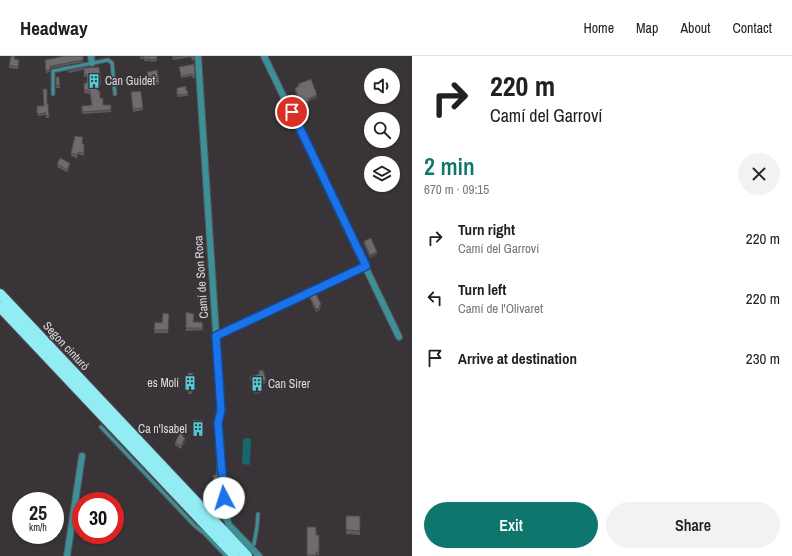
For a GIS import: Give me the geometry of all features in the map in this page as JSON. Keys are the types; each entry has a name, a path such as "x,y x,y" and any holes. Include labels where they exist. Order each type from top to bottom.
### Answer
{"highway":[{"path":"0,287 13,302 23,319"},
{"name":"Segon cinturó","path":"0,294 248,556"},
{"path":"0,307 235,556"},
{"path":"0,313 12,321"}],"street":[{"name":"Camí de Son Roca","path":"198,56 221,410 218,423 226,518 229,525 259,556"},
{"path":"264,56 399,337"},
{"path":"216,336 366,266"},
{"path":"67,556 82,456"}],"lane":[{"path":"53,94 53,71 92,59 108,60 112,63 115,94"},
{"path":"101,427 195,526 226,556"},
{"path":"254,544 258,514"}],"water":[{"path":"243,439 251,439 250,465 242,464"}],"building":[{"path":"11,56 15,56 14,59 19,60 18,67 9,65"},
{"path":"65,56 83,56 83,60 52,66 50,67 50,70 46,71 45,60"},
{"path":"140,56 157,56 157,59 144,59 144,57"},
{"path":"194,64 195,76 192,76 192,74 181,76 179,67"},
{"path":"84,67 84,69 68,71 68,70"},
{"path":"99,67 101,83 98,83 98,91 100,91 100,98 103,98 103,105 111,105 111,110 82,112 82,106 92,105 90,91 84,90 84,83 87,83 87,75 84,74 84,68"},
{"path":"157,70 159,82 155,83 154,80 152,81 151,78 148,78 147,72"},
{"path":"56,77 59,77 60,85 56,86"},
{"path":"311,79 317,95 308,99 309,101 301,104 295,88 299,86 298,84"},
{"path":"186,86 188,94 177,95 177,88"},
{"path":"43,89 47,89 49,116 46,116 45,112 38,114 37,112 37,106 44,106"},
{"path":"140,91 143,108 133,109 131,92"},
{"path":"75,136 83,137 82,144 84,144 84,153 78,152 77,155 71,153"},
{"path":"60,158 70,163 67,170 57,164"},
{"path":"371,238 377,252 370,255 364,241"},
{"path":"315,292 321,304 319,306 320,308 316,309 309,295"},
{"path":"186,312 194,314 193,322 202,322 203,328 186,328"},
{"path":"163,313 169,314 168,330 154,330 155,322 162,323"},
{"name":"Can Sirer","path":"263,370 266,380 259,382 261,390 255,392 250,377 259,374 259,371"},
{"name":"es Molí","path":"188,373 193,373 192,392 188,392"},
{"name":"Ca n'Isabel","path":"193,420 203,421 202,432 193,431"},
{"path":"180,433 185,438 181,446 175,443"},
{"path":"217,459 219,483 214,482 213,475 216,475"},
{"path":"346,516 360,516 360,531 346,530"},
{"path":"307,527 316,527 316,535 319,535 319,552 316,552 316,555 307,555"}],"place":[{"name":"Can Guidet","path":"94,81"},
{"name":"es Molí","path":"190,383"},
{"name":"Can Sirer","path":"257,384"},
{"name":"Ca n'Isabel","path":"198,429"}],"route":[{"path":"224,498 218,423 221,410 216,336 366,266 292,112"}]}
